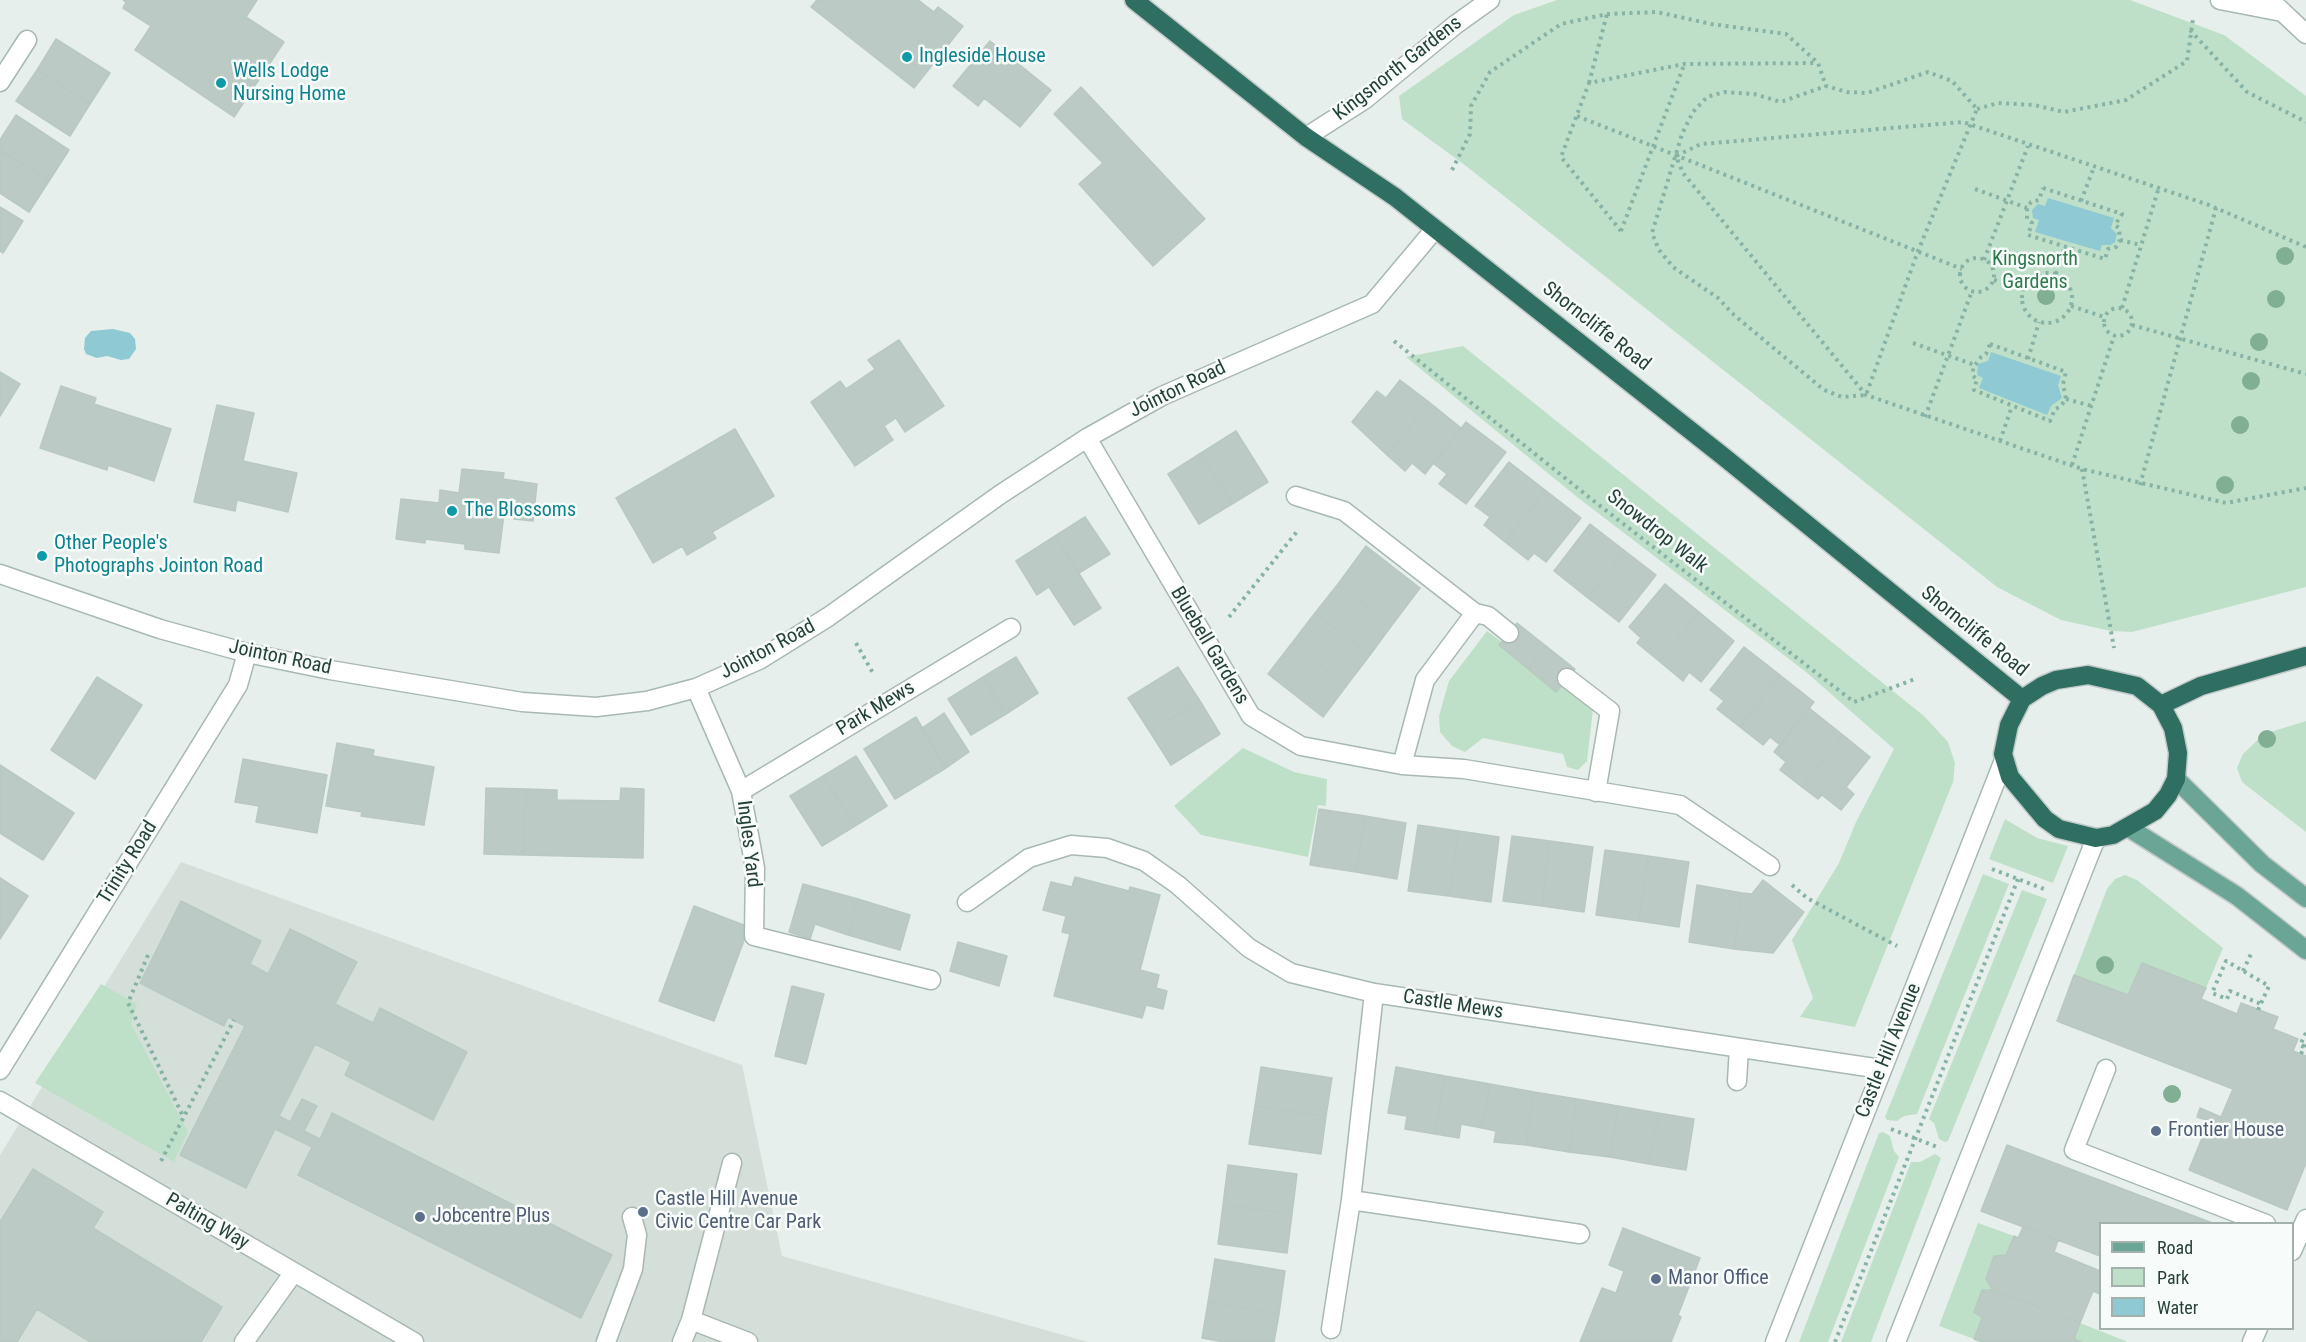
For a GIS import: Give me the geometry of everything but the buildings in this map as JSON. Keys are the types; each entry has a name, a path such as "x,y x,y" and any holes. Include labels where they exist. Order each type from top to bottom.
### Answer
{"highway":[{"name":"Shorncliffe Road","path":"1134,0 1306,137 1395,197 1724,457 2022,699"},
{"path":"2161,705 2201,686 2306,656"},
{"path":"2088,675 2137,686 2161,705 2173,728 2178,753 2176,778 2168,795 2155,811 2129,828 2113,835 2096,838 2059,829 2045,819 2010,777 2004,760 2009,725 2022,699 2056,680 2088,675"}],"main road":[{"path":"2176,778 2262,864 2306,898"},
{"path":"2129,828 2237,896 2306,950"}],"street":[{"name":"Kingsnorth Gardens","path":"1306,137 1364,100 1455,25 1490,0"},
{"path":"2220,0 2276,6 2306,34"},
{"path":"0,82 27,40"},
{"name":"Jointon Road","path":"0,574 122,618 246,653 522,702 596,707 647,701 696,687 759,660 828,617 1000,494 1087,438 1162,396 1292,336 1332,323 1371,303 1435,229"},
{"name":"Bluebell Gardens","path":"1087,438 1251,716 1301,746 1402,765 1464,769 1680,805 1770,866"},
{"path":"1296,496 1344,511 1475,613 1488,616 1509,633"},
{"path":"1402,765 1425,680 1475,613"},
{"name":"Park Mews","path":"741,790 1011,628"},
{"name":"Trinity Road","path":"0,1070 238,685 246,653"},
{"path":"1567,678 1610,711 1596,792"},
{"name":"Ingles Yard","path":"696,687 741,790 755,868 754,936 931,980"},
{"name":"Castle Hill Avenue","path":"1775,1342 2004,760"},
{"path":"1896,1342 2096,838"},
{"path":"967,902 1029,858 1071,845 1107,848 1144,861 1178,885 1249,948 1291,973 1374,993"},
{"name":"Castle Mews","path":"1331,1329 1351,1200 1374,993 1881,1070"},
{"path":"1737,1081 1739,1048"},
{"path":"2106,1069 2074,1150 2261,1222"},
{"name":"Palting Way","path":"0,1101 414,1342"},
{"path":"682,1342 691,1320 732,1163"},
{"path":"1351,1200 1580,1234"},
{"path":"606,1342 633,1269 637,1235 632,1217"},
{"path":"2295,1241 2306,1219"},
{"path":"244,1342 294,1272"},
{"path":"691,1320 748,1342"}],"path":[{"path":"1452,170 1470,134 1471,106 1490,72 1561,24 1607,14 1657,12 1711,24 1786,34 1818,63 1826,86"},
{"path":"1607,14 1589,83 1561,157 1621,231 1684,64"},
{"path":"1977,109 1998,104 2034,105 2064,112 2126,100 2187,61 2193,19"},
{"path":"2190,30 2247,92 2306,122"},
{"path":"1589,83 1684,64 1818,63"},
{"path":"1977,109 1952,81 1928,72 1868,93 1847,92 1826,86 1781,102 1754,94 1724,92 1707,97 1693,112 1682,134 1652,232 1659,250 1673,267 1718,298 1734,315 1824,390 1842,396 1866,395 2082,469 2226,503 2306,487"},
{"path":"1866,395 1918,251 1977,109"},
{"path":"1577,116 1962,269"},
{"path":"1676,156 1701,144 1972,124 2216,208 2306,247"},
{"path":"1984,260 2028,145"},
{"path":"1676,156 1683,173 1866,395"},
{"path":"2081,201 2094,167"},
{"path":"2043,188 2122,214 2115,225 2119,228 2120,240 2116,247 2108,249 2105,259 2028,235 2032,223 2027,219 2027,208 2031,202 2039,200 2043,188"},
{"path":"2122,308 2159,188"},
{"path":"1975,189 2027,208"},
{"path":"2140,484 2216,208"},
{"path":"2120,240 2141,245"},
{"path":"2056,274 2065,246"},
{"path":"1974,258 1984,260 1992,266 1994,280 1988,289 1972,291 1963,285 1962,269 1974,258"},
{"path":"2056,274 2068,283 2073,298 2071,306 2059,320 2052,323 2039,322 2026,313 2023,306 2023,290 2036,275 2056,274"},
{"path":"1994,280 2023,290"},
{"path":"1925,417 1972,291"},
{"path":"2071,306 2104,317"},
{"path":"2122,308 2132,316 2132,325 2124,335 2114,336 2104,326 2104,317 2109,310 2122,308"},
{"path":"2028,359 2039,322"},
{"path":"2132,325 2306,374"},
{"path":"2072,465 2114,336"},
{"name":"Snowdrop Walk","path":"1394,341 1604,510 1854,702 1915,679"},
{"path":"1913,343 1947,357 1975,365"},
{"path":"1990,344 2028,359 2066,372 2063,384 2066,399 2060,407 2055,409 2050,421 1974,390 1977,379 1973,376 1975,365 1986,354 1990,344"},
{"path":"2066,399 2092,406"},
{"path":"2000,441 2012,406"},
{"path":"2082,469 2114,648"},
{"path":"1208,643 1319,504"},
{"path":"856,643 889,701"},
{"path":"1770,866 1808,898 1900,948"},
{"path":"1986,867 2050,891"},
{"path":"1835,1342 2018,879"},
{"path":"2243,971 2252,954"},
{"path":"148,955 128,1003 183,1116"},
{"path":"2258,1010 2261,1004 2269,986 2226,961 2212,993 2227,999 2230,991 2261,1004"},
{"path":"160,1163 234,1020"},
{"path":"2301,1054 2305,1045 2300,1046 2306,1033"},
{"path":"1882,1126 1944,1149"}],"shaded area":[{"path":"181,862 742,1065 782,1256 1088,1342 0,1342 0,1155"}],"green space":[{"name":"Kingsnorth Gardens","path":"1557,0 2130,0 2224,35 2306,96 2306,587 2132,632 2111,631 2061,620 1997,587 1466,166 1402,119 1399,96 1514,15"},
{"path":"1463,346 1924,716 1948,742 1955,763 1953,782 1855,1027 1800,1017 1813,998 1792,940 1839,863 1856,822 1894,749 1806,672 1577,497 1406,357"},
{"path":"1487,631 1593,709 1587,761 1578,770 1567,767 1563,754 1483,738 1465,752 1452,746 1440,732 1439,716 1449,681"},
{"path":"2306,721 2306,832 2242,782 2237,768 2243,754 2264,734"},
{"path":"1243,748 1294,772 1327,779 1326,806 1318,805 1308,857 1201,835 1174,806"},
{"path":"2005,819 2037,838 2068,846 2053,883 1989,859"},
{"path":"1983,874 2009,884 1917,1114 1904,1116 1897,1121 1887,1120 1885,1117"},
{"path":"2125,875 2137,880 2223,948 2206,988 2142,963 2128,995 2074,975 2107,889 2115,879"},
{"path":"2022,890 2047,899 1948,1141 1945,1142 1939,1139 1934,1123 1929,1119"},
{"path":"101,984 137,1004 131,1024 188,1132 174,1162 35,1083"},
{"path":"1883,1132 1890,1136 1894,1151 1899,1157 1828,1342 1799,1342 1879,1133"},
{"path":"1935,1154 1941,1158 1871,1342 1841,1342 1911,1162 1920,1162"},
{"path":"1978,1223 2014,1236 2006,1255 1994,1256 1986,1279 1993,1290 1982,1290 1974,1312 1982,1318 1974,1339 1939,1326"},
{"path":"2080,1323 2128,1342 2082,1342 2074,1339"}],"water":[{"path":"2048,198 2114,218 2111,228 2117,234 2115,242 2111,245 2102,245 2100,251 2035,232 2039,220 2033,218 2032,210 2038,204 2045,206"},
{"path":"113,329 130,333 135,339 136,349 129,359 121,360 107,356 97,358 86,354 85,338 91,331"},
{"path":"1991,352 2061,376 2058,385 2062,398 2051,406 2047,415 1979,388 1983,378 1977,375 1978,364 1988,361"}],"place":[{"name":"Ingleside House","path":"907,57"},
{"name":"Wells Lodge Nursing Home","path":"221,83"},
{"name":"The Blossoms","path":"452,511"},
{"name":"Other People's Photographs Jointon Road","path":"42,556"},
{"name":"Frontier House","path":"2156,1131"},
{"name":"Castle Hill Avenue Civic Centre Car Park","path":"643,1212"},
{"name":"Jobcentre Plus","path":"420,1217"},
{"name":"Manor Office","path":"1656,1279"}]}
